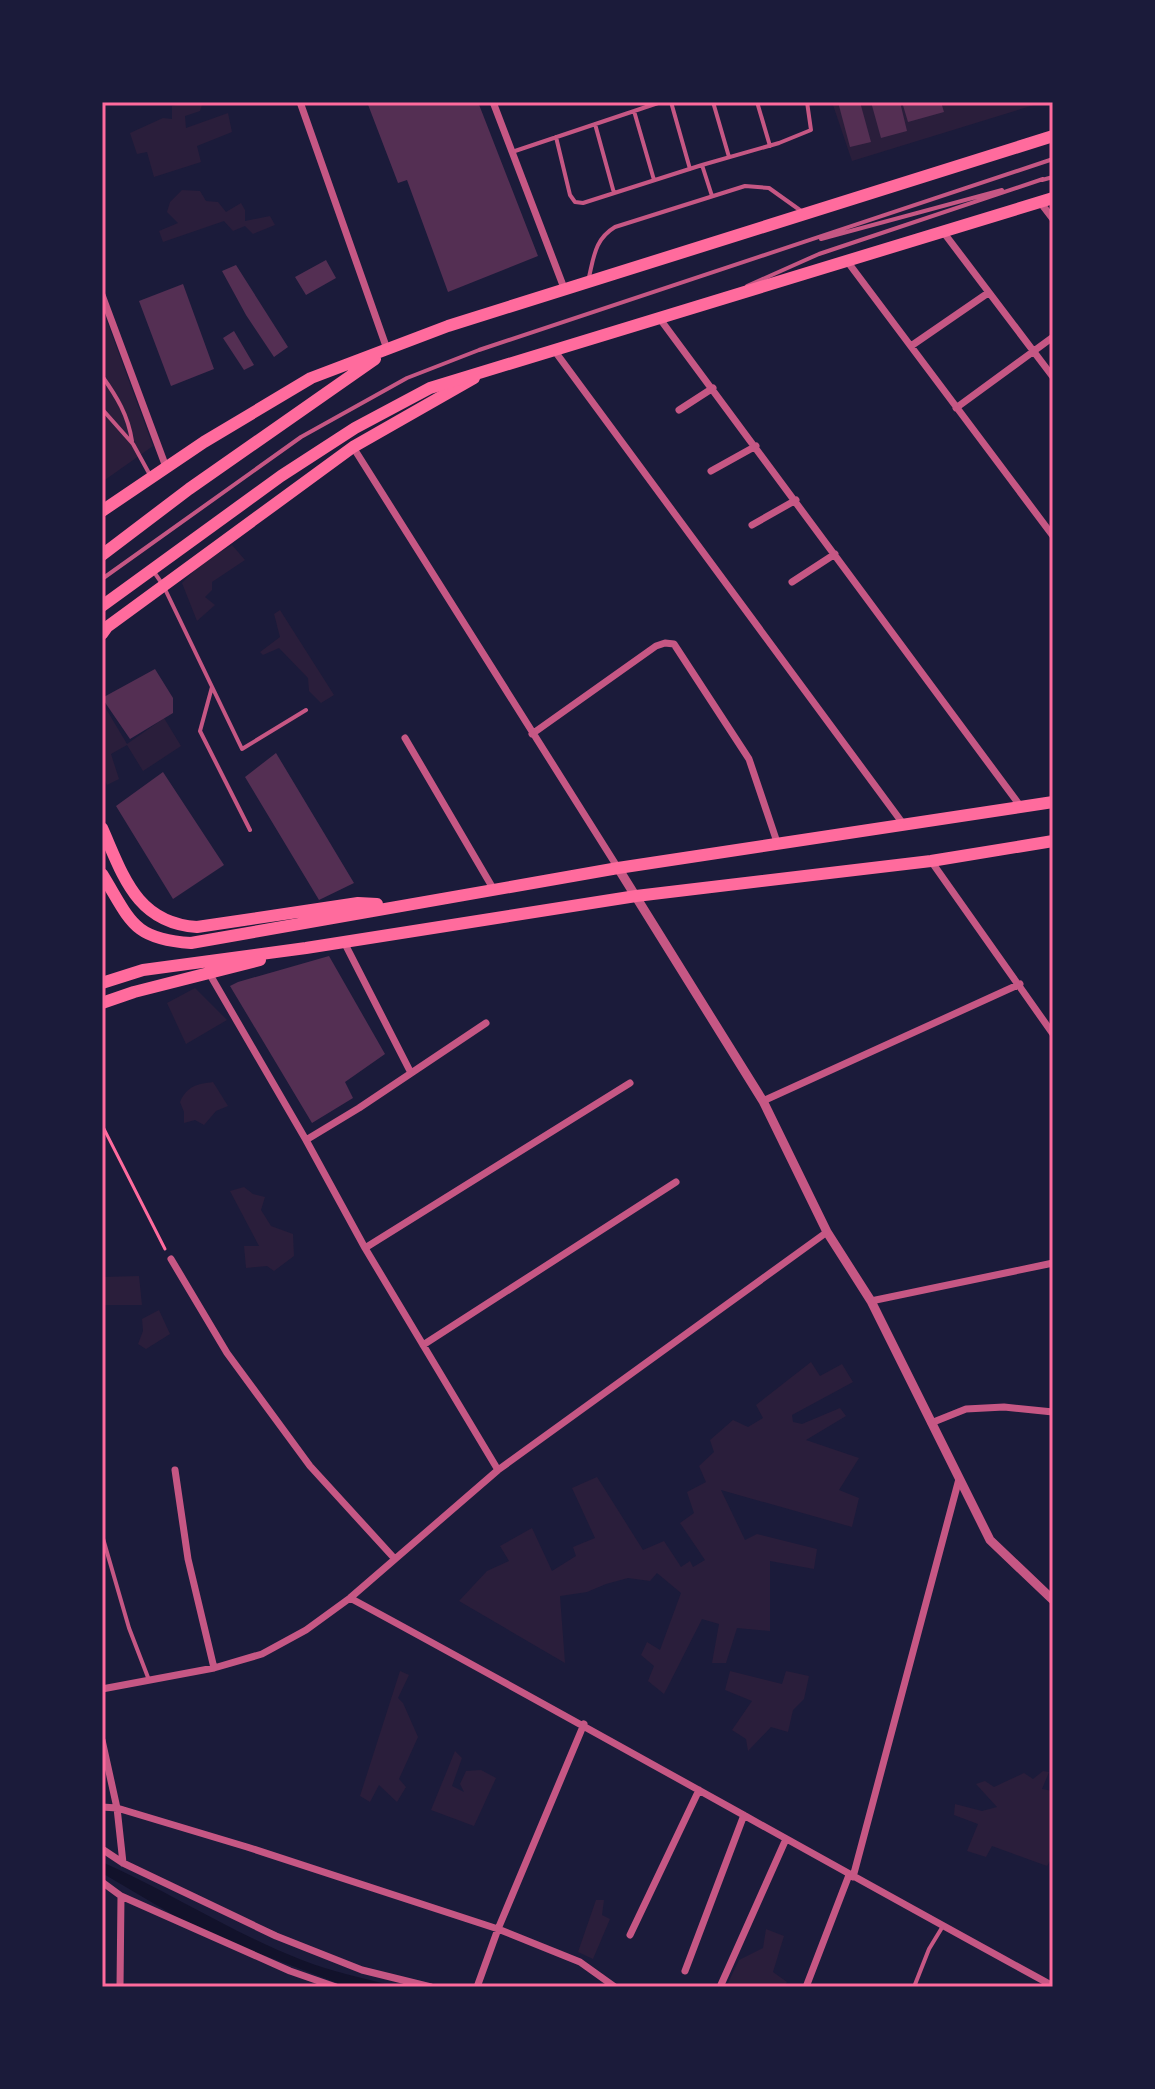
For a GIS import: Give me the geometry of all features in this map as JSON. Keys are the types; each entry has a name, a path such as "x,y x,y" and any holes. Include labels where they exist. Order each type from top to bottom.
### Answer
{"main road":[{"path":"102,511 166,467 311,378 448,326 564,288 1053,136"},
{"path":"102,606 281,476 355,428 430,388 1046,200"},
{"path":"102,555 189,489 388,351"},
{"path":"104,630 353,447 483,372"},
{"path":"102,874 133,924 153,938 203,942 618,868 1053,802"},
{"path":"102,828 132,894 151,912 181,926 197,927 358,903 392,906"},
{"path":"102,983 143,970 306,948 636,896 1051,845"},
{"path":"102,1003 306,948"}],"street":[{"path":"300,102 388,351"},
{"path":"493,102 564,288"},
{"path":"1046,200 1053,219"},
{"path":"944,233 1053,377"},
{"path":"847,261 1053,536"},
{"path":"911,346 988,293"},
{"path":"102,295 166,467"},
{"path":"660,319 1021,807"},
{"path":"956,408 1053,337"},
{"path":"554,350 904,825"},
{"path":"679,410 713,388"},
{"path":"711,471 756,446"},
{"path":"353,447 763,1101 827,1232 871,1301 990,1540 1053,1600"},
{"path":"752,525 796,500"},
{"path":"792,582 835,554"},
{"path":"532,734 656,646 674,644 749,759 778,845"},
{"path":"405,738 494,890"},
{"path":"931,861 1053,1034"},
{"path":"344,942 411,1073"},
{"path":"209,973 365,1248 498,1470"},
{"path":"763,1101 1020,984"},
{"path":"306,1140 486,1023"},
{"path":"365,1248 630,1083"},
{"path":"423,1345 676,1182"},
{"path":"102,1689 214,1668 262,1654 306,1630 350,1598 498,1470 827,1232"},
{"path":"171,1259 227,1353 310,1466 394,1558"},
{"path":"871,1301 1053,1263"},
{"path":"931,1423 966,1409 1004,1407 1053,1412"},
{"path":"175,1470 188,1559 214,1668"},
{"path":"806,1987 851,1876 959,1479"},
{"path":"350,1598 584,1724 851,1876 1053,1986"},
{"path":"477,1987 498,1929 584,1724"},
{"path":"102,1740 117,1808 123,1863"},
{"path":"630,1935 699,1790"},
{"path":"102,1807 117,1808 247,1847 498,1929 580,1962 615,1987"},
{"path":"685,1971 744,1815"},
{"path":"720,1987 786,1839"},
{"path":"102,1849 123,1863 305,1947 362,1970 431,1987"},
{"path":"102,1882 121,1896 290,1971 336,1987"},
{"path":"120,1987 121,1896"}],"lane":[{"path":"512,152 661,102"},
{"path":"671,102 690,169"},
{"path":"713,102 729,157"},
{"path":"757,102 770,146"},
{"path":"556,137 570,195 575,202 583,203 770,146 811,130 807,102"},
{"path":"634,111 654,180"},
{"path":"595,124 614,193"},
{"path":"102,579 301,437 360,401 407,378 479,350 1053,159"},
{"path":"702,165 712,196"},
{"path":"780,250 1053,177"},
{"path":"715,299 819,254 1043,179"},
{"path":"588,281 596,244 605,233 615,227 712,196 745,186 769,188 806,214"},
{"path":"102,376 120,401 133,444"},
{"path":"102,409 133,444 151,477"},
{"path":"152,570 163,585 242,749 306,710"},
{"path":"212,687 200,731 250,830"},
{"path":"102,1535 129,1628 149,1680"},
{"path":"914,1987 929,1949 943,1926"}],"path":[{"path":"102,1125 171,1259"}],"shaded area":[{"path":"203,102 200,111 185,116 186,128 228,113 232,132 197,146 201,162 154,177 147,152 137,154 130,133 163,118 172,119 172,106"},
{"path":"832,102 1044,102 852,161"},
{"path":"182,190 200,191 206,201 218,202 226,212 241,203 245,221 270,216 275,225 253,234 245,226 233,231 224,221 163,242 159,231 178,223 167,212 170,202"},
{"path":"102,308 153,446 102,482"},
{"path":"232,545 245,560 212,582 212,590 205,597 215,605 197,621 182,583 202,563"},
{"path":"280,610 334,695 321,703 309,691 308,678 279,648 263,655 260,652 280,637 274,614"},
{"path":"102,702 127,744 164,718 181,746 143,771 127,745 111,754 119,779 107,785 102,775"},
{"path":"195,988 227,1020 186,1044 167,1003"},
{"path":"213,1082 228,1106 216,1111 204,1125 195,1120 184,1123 180,1102 186,1092"},
{"path":"244,1187 253,1194 265,1197 261,1210 271,1226 293,1234 294,1256 274,1271 267,1266 246,1268 244,1246 259,1246 230,1191"},
{"path":"139,1276 142,1305 102,1305 102,1277"},
{"path":"159,1310 170,1334 146,1349 138,1344 143,1331 142,1319"},
{"path":"811,1362 820,1376 842,1364 853,1382 792,1415 793,1422 802,1424 840,1408 846,1416 806,1440 859,1458 839,1490 859,1498 852,1527 721,1490 745,1540 757,1534 817,1549 814,1569 770,1561 770,1631 737,1628 726,1663 712,1663 719,1624 702,1619 664,1694 648,1681 654,1666 641,1655 647,1642 660,1650 681,1593 657,1573 650,1581 628,1578 587,1592 560,1596 565,1663 459,1601 487,1571 509,1561 500,1546 532,1528 552,1571 576,1556 573,1547 595,1538 572,1488 597,1477 643,1550 664,1541 681,1567 690,1561 693,1567 705,1560 680,1523 694,1513 687,1492 706,1482 699,1466 714,1452 710,1440 733,1420 748,1427 763,1418 756,1405"},
{"path":"400,1671 409,1675 398,1698 418,1737 399,1779 406,1787 397,1802 379,1785 370,1802 360,1796"},
{"path":"730,1671 782,1684 786,1671 809,1676 804,1699 793,1710 788,1732 771,1727 748,1751 746,1739 732,1730 752,1701 725,1690"},
{"path":"455,1751 462,1758 452,1786 464,1792 460,1784 466,1771 481,1770 496,1778 474,1826 431,1810"},
{"path":"1043,1771 1049,1772 1042,1789 1053,1791 1053,1856 1047,1866 992,1846 986,1857 967,1851 978,1824 954,1815 955,1804 982,1811 997,1807 976,1784 985,1781 994,1787 1024,1773 1033,1779"},
{"path":"102,1862 276,1949 325,1968 397,1987 348,1987 245,1948 180,1919 102,1873"},
{"path":"596,1900 604,1900 602,1915 610,1919 593,1959 578,1952"},
{"path":"766,1929 784,1936 773,1972 787,1982 784,1987 726,1987 739,1960 763,1948"}],"building":[{"path":"367,102 478,102 538,256 448,292 407,180 398,183"},
{"path":"838,102 860,102 871,142 850,147"},
{"path":"871,102 900,102 907,131 881,138"},
{"path":"902,102 941,102 944,112 908,122"},
{"path":"326,260 336,278 306,295 295,277"},
{"path":"236,265 288,347 274,357 222,271"},
{"path":"183,284 214,369 171,386 139,301"},
{"path":"234,331 254,365 244,370 223,338"},
{"path":"155,669 173,698 173,713 130,739 102,698"},
{"path":"276,753 354,883 319,900 245,777"},
{"path":"163,772 224,865 173,899 116,806"},
{"path":"329,956 385,1054 345,1082 353,1098 312,1123 230,986"}]}
